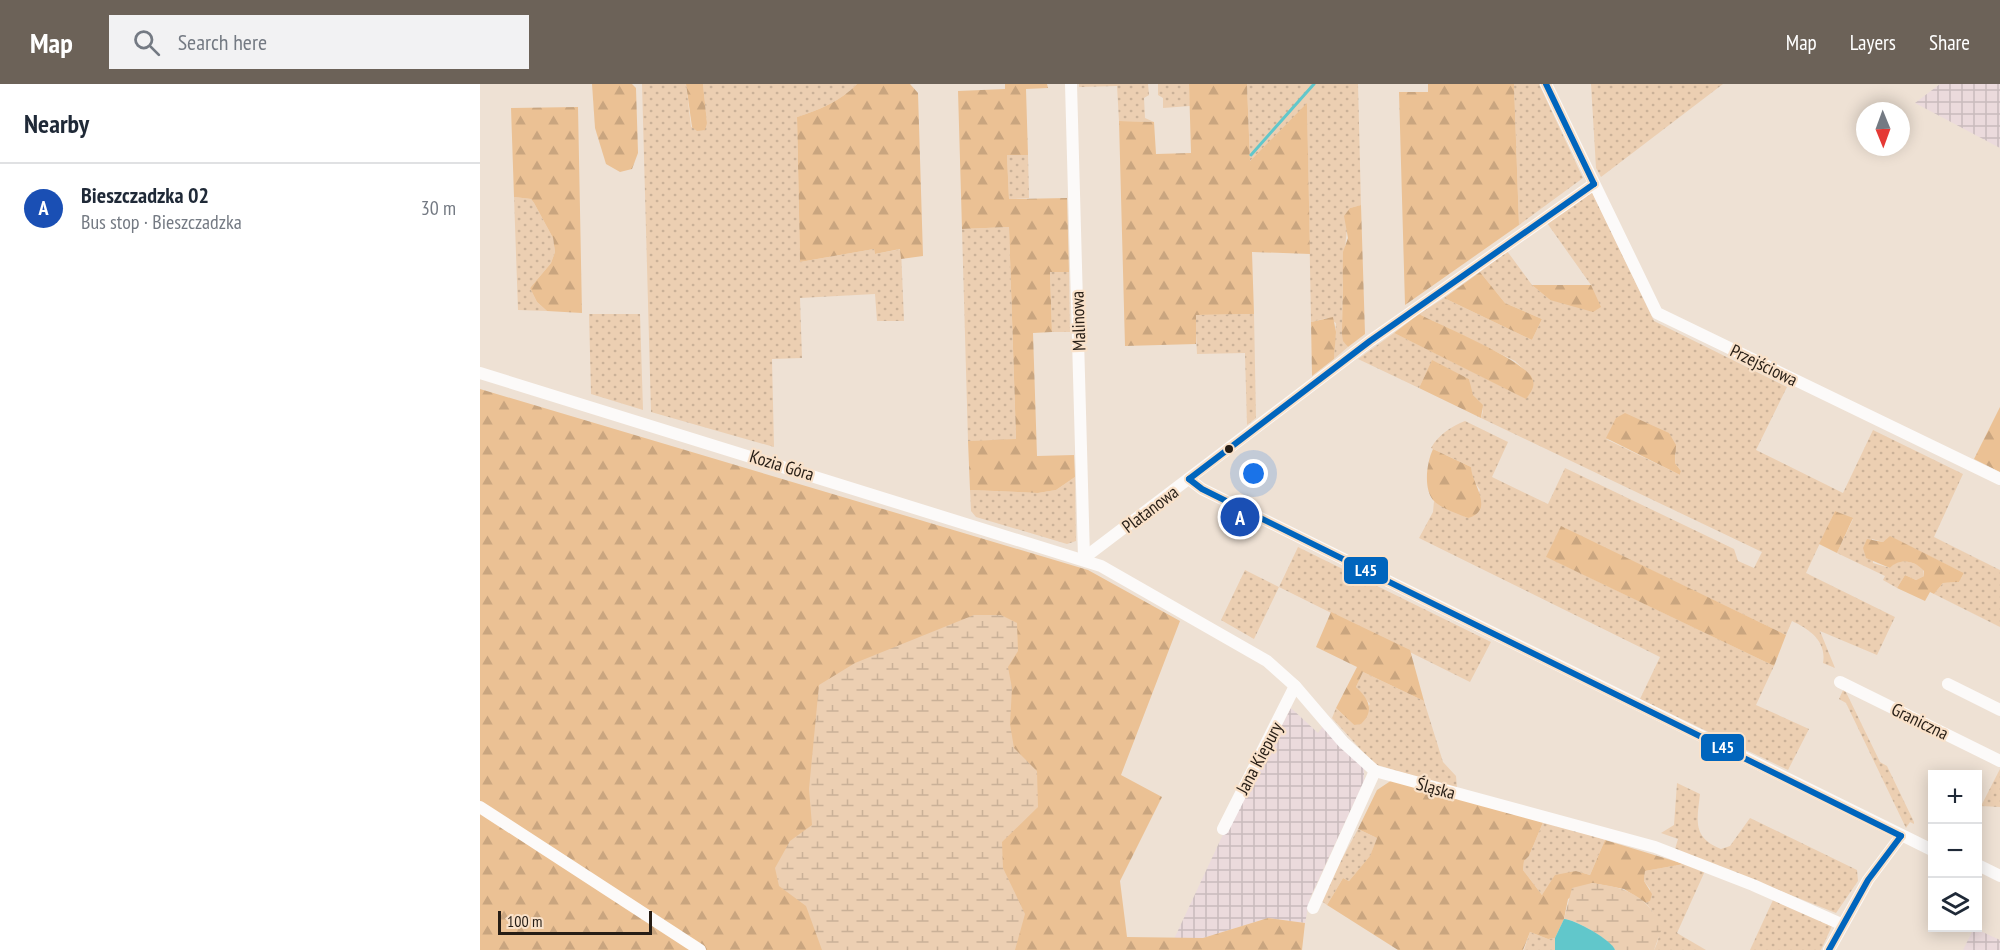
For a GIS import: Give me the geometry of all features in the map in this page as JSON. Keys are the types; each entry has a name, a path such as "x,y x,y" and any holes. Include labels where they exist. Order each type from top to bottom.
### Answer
{"street":[{"name":"Malinowa","path":"1071,84 1084,558"},
{"name":"Przejściowa","path":"1546,84 1657,313 2000,479"},
{"name":"Platanowa","path":"1084,558 1370,341 1594,184"},
{"name":"Kozia Góra","path":"480,373 1084,558"},
{"path":"1189,479 1202,489 1928,848"},
{"name":"Śląska","path":"1084,558 1260,656 1295,687 1343,742 1375,771 1655,847 1744,881 1841,924"},
{"name":"Graniczna","path":"1840,682 2000,760"},
{"path":"1948,684 2000,710"},
{"name":"Jana Kiepury","path":"1223,829 1295,687"},
{"path":"1313,908 1375,771"},
{"path":"480,807 700,950"},
{"path":"1829,950 1841,924 1868,880 1901,836"},
{"path":"1982,867 2000,876"}],"shaded area":[{"path":"1940,84 2000,84 2000,148 1915,103"},
{"path":"1291,708 1318,733 1323,726 1364,767 1364,781 1310,898 1305,923 1268,918 1203,938 1174,939 1234,811 1237,813"},
{"path":"1972,932 1982,932 2000,940 2000,950 1963,950"}],"green space":[{"path":"592,84 632,84 636,88 638,153 632,169 620,172 606,164 595,128"},
{"path":"642,84 686,84 691,127 707,123 703,84 857,84 829,104 797,117 800,262 874,249 875,254 901,249 904,321 877,321 875,294 800,298 802,358 772,359 774,447 651,412"},
{"path":"686,84 703,84 707,123 705,130 697,131 692,127"},
{"path":"857,84 910,84 918,93 923,256 901,259 900,249 875,254 874,249 800,262 797,117 829,104"},
{"path":"1005,84 1047,84 1048,88 1026,89 1028,155 1007,155 1009,199 1067,198 1069,272 1050,272 1052,332 1033,333 1037,456 1074,455 1075,477 1056,490 1038,493 970,490 968,441 1016,439 1009,227 962,229 958,91 1005,89"},
{"path":"1079,84 1148,84 1149,95 1144,98 1145,118 1154,122 1119,121 1117,86 1079,87"},
{"path":"1158,84 1189,84 1190,106 1163,108 1163,98 1158,95"},
{"path":"1189,84 1247,84 1250,161 1307,103 1310,254 1252,252 1254,314 1196,315 1196,344 1125,346 1119,121 1154,122 1156,154 1191,153"},
{"path":"1247,84 1358,84 1361,205 1350,208 1344,258 1342,322 1348,347 1334,359 1336,323 1327,318 1311,322 1307,104 1250,161"},
{"path":"1428,84 1514,84 1519,225 1405,305 1399,92 1428,92"},
{"path":"1514,84 1539,84 1583,178 1519,225"},
{"path":"1591,84 1723,84 1601,177 1596,168"},
{"path":"578,107 582,313 547,311 537,302 530,288 551,263 555,252 553,238 531,199 514,197 511,108"},
{"path":"1007,155 1028,155 1029,198 1009,199"},
{"path":"1592,192 1654,321 1787,387 1756,450 1843,493 1873,430 1963,474 1934,537 2000,570 2000,627 1934,594 1943,583 1959,582 1964,573 1890,537 1883,542 1872,539 1873,563 1890,568 1901,561 1914,563 1923,568 1924,576 1916,580 1905,575 1897,588 1883,580 1885,576 1837,553 1853,519 1835,511 1806,573 1895,617 1877,655 1820,631 1835,668 1823,663 1824,655 1819,642 1798,624 1792,621 1786,635 1561,527 1547,557 1774,666 1756,705 1809,729 1788,770 1640,699 1660,657 1419,538 1433,512 1434,501 1468,518 1480,490 1471,477 1471,467 1431,448 1437,439 1465,421 1508,442 1492,477 1548,504 1565,468 1734,549 1738,561 1754,568 1762,552 1481,418 1482,408 1472,393 1469,379 1432,361 1419,388 1358,359 1394,333 1526,398 1530,375 1515,361 1419,314 1444,298 1532,340 1542,319 1505,303 1480,272 1507,251 1532,285 1550,300 1591,285 1547,223","holes":["1606,439 1676,453 1675,463 1681,471 1680,475"]},
{"path":"514,197 531,199 553,238 555,252 551,263 530,288 537,302 547,311 518,310"},
{"path":"1361,205 1365,334 1348,347 1343,341 1342,334 1343,252 1348,238 1344,216 1350,208"},
{"path":"1009,227 1016,440 968,441 962,229"},
{"path":"1050,272 1069,272 1070,332 1052,332"},
{"path":"1480,272 1505,303 1542,319 1532,340 1444,298"},
{"path":"1532,285 1591,285 1601,307 1593,312 1550,300"},
{"path":"589,314 640,314 643,410 591,394"},
{"path":"1254,314 1256,418 1247,425 1245,353 1197,354 1195,315"},
{"path":"1419,314 1480,343 1526,371 1532,378 1533,384 1526,399 1394,333"},
{"path":"1333,317 1336,332 1334,359 1312,376 1311,322"},
{"path":"1432,360 1469,379 1473,395 1483,405 1481,418 1419,388"},
{"path":"480,389 1088,570 1180,621 1121,775 1162,797 1120,881 1127,937 1203,938 1268,918 1305,923 1302,950 480,950"},
{"path":"2000,407 2000,472 1974,459"},
{"path":"1625,413 1669,433 1676,445 1675,463 1681,471 1680,475 1606,438 1616,418"},
{"path":"1433,449 1471,467 1481,503 1476,514 1468,518 1433,500 1428,488 1427,474"},
{"path":"1075,477 1076,541 1067,544 976,517 971,511 970,490 1038,493 1056,490"},
{"path":"1835,511 1853,518 1837,553 1819,544"},
{"path":"1561,526 1786,635 1774,666 1546,557"},
{"path":"1890,536 1964,573 1959,582 1943,583 1934,594 1930,592 1925,601 1897,588 1905,575 1916,580 1924,576 1924,571 1908,562 1898,562 1890,568 1866,558 1863,548 1867,539 1883,542"},
{"path":"1298,547 1491,642 1470,682 1279,587"},
{"path":"1245,570 1279,587 1254,639 1221,620"},
{"path":"1331,612 1410,650 1424,701 1363,672 1356,687 1369,705 1365,719 1361,724 1354,725 1336,708 1357,667 1316,647"},
{"path":"974,615 1001,615 1017,623 1018,651 1008,667 1012,688 1010,724 1014,748 1037,771 1038,807 1002,842 1003,868 1025,914 1015,950 822,950 806,906 779,886 775,868 790,841 812,825 809,789 819,685 855,663"},
{"path":"1363,672 1424,701 1443,762 1456,776 1457,789 1374,764 1332,718 1336,708 1354,725 1370,704 1356,687"},
{"path":"1844,688 1880,762 1887,766 1914,822 1914,824 1910,822 1906,828 1846,703 1839,699"},
{"path":"2000,769 2000,807 1982,806"},
{"path":"1392,780 1544,820 1529,856 1524,861 1523,870 1542,895 1555,875 1576,871 1590,875 1605,840 1684,864 1645,871 1644,881 1652,894 1650,901 1646,903 1624,889 1592,883 1568,899 1564,919 1555,938 1548,939 1530,932 1523,950 1398,950 1327,905 1343,878 1349,881 1370,856 1377,838 1358,829 1377,790"},
{"path":"1677,783 1700,794 1698,827 1701,834 1712,845 1721,849 1730,846 1750,818 1857,870 1858,881 1836,913 1675,849 1678,839 1661,833 1674,825"},
{"path":"1544,820 1605,840 1590,875 1576,871 1542,895 1523,870 1524,861 1529,856"},
{"path":"1358,829 1377,838 1370,857 1349,881 1343,878 1327,905 1320,900"},
{"path":"1684,864 1705,871 1677,933 1706,950 1654,950 1659,931 1654,914 1646,903 1650,901 1650,889 1644,881 1645,871"},
{"path":"1592,883 1625,890 1649,907 1662,928 1654,950 1615,950 1607,941 1592,931 1576,922 1564,919 1572,888"},
{"path":"1773,900 1832,926 1821,950 1750,950"},
{"path":"1530,932 1548,939 1555,938 1555,950 1524,950"}],"water":[{"path":"1564,919 1576,922 1592,931 1607,941 1615,950 1555,950 1555,938"}],"waterway":[{"path":"1251,155 1314,84"}],"transit line":[{"name":"L45","path":"1546,84 1594,184"},
{"name":"L45","path":"1189,479 1370,341 1594,184"},
{"name":"L45","path":"1189,479 1202,489 1901,836"},
{"name":"L45","path":"1829,950 1868,880 1901,836"}],"place":[{"name":"Bieszczadzka 02","path":"1240,517"}]}
